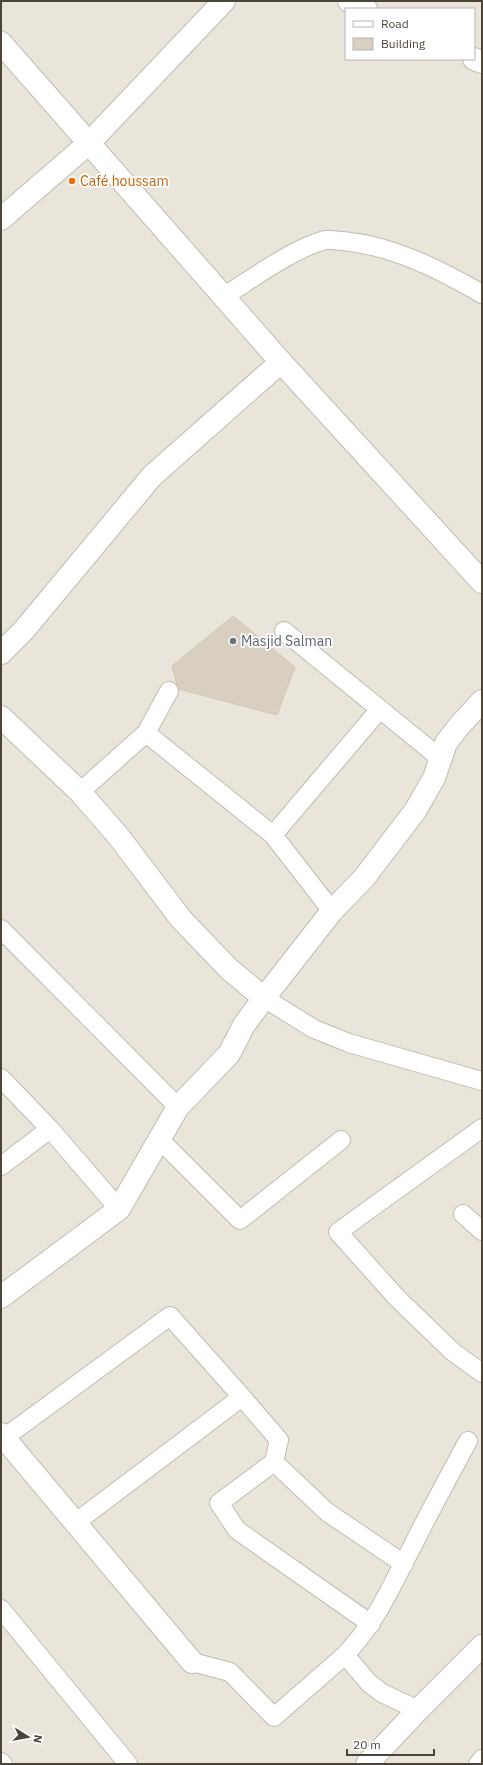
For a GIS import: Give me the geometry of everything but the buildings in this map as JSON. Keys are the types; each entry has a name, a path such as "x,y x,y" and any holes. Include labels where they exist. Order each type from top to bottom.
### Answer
{"street":[{"path":"1,219 89,143 224,1"},
{"path":"349,1 364,8"},
{"path":"1,43 281,362 482,582"},
{"path":"1,653 24,630 152,476 281,362"},
{"path":"1,1297 119,1209 178,1107 229,1054 244,1025 264,998 332,911 364,878 415,811 434,778 446,743 482,701"},
{"path":"1,717 80,792 119,837 180,919 229,969 264,998"},
{"path":"3,1436 74,1523 192,1662"},
{"path":"367,1764 482,1646"}],"lane":[{"path":"223,296 299,251 326,240 361,243 408,257 443,271 482,294"},
{"path":"284,631 440,758"},
{"path":"80,792 146,733 169,691"},
{"path":"273,835 380,709"},
{"path":"146,733 273,835 332,911"},
{"path":"1,929 178,1107"},
{"path":"264,998 314,1029 349,1043 482,1081"},
{"path":"1,1078 50,1129 119,1209"},
{"path":"482,1128 338,1232 396,1298 453,1352 482,1373"},
{"path":"1,1166 50,1129"},
{"path":"160,1139 240,1220 341,1140"},
{"path":"463,1214 482,1231"},
{"path":"3,1436 170,1316 279,1440 274,1462 218,1503 236,1530 371,1624"},
{"path":"74,1523 242,1397"},
{"path":"192,1662 230,1672 274,1717 345,1655 371,1624 387,1599 468,1441"},
{"path":"274,1462 327,1512 404,1564"},
{"path":"1,1609 128,1764"},
{"path":"345,1655 369,1683 382,1693 418,1710"},
{"path":"478,1764 482,1759"}],"shaded area":[{"path":"1,1 482,1 482,1764 1,1764"}],"place":[{"name":"Café houssam","path":"72,181"},
{"name":"Masjid Salman","path":"233,641"}]}
